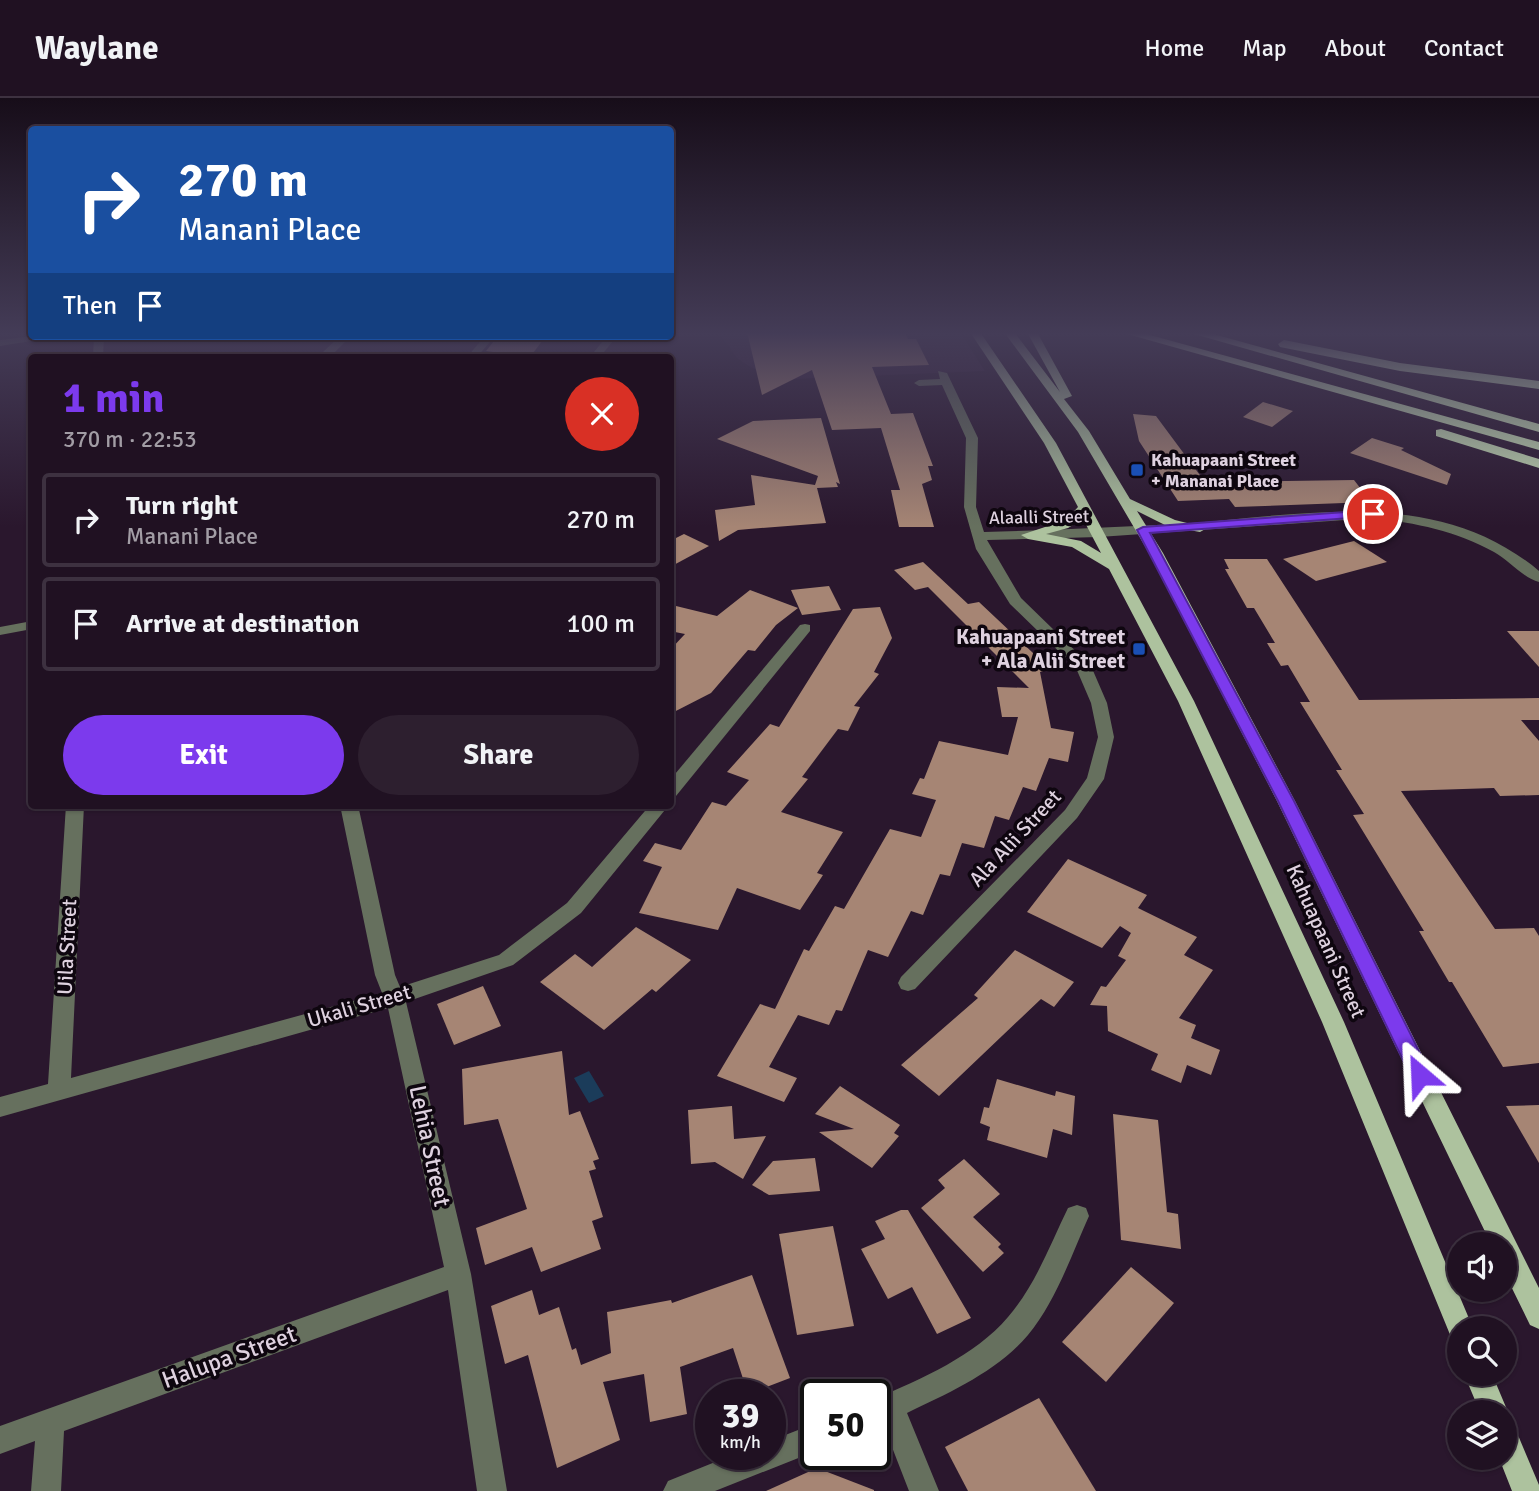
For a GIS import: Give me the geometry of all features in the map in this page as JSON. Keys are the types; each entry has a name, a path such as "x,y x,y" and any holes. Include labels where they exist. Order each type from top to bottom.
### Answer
{"highway":[{"path":"1330,397 1539,464"},
{"path":"1368,397 1539,446"},
{"path":"1427,397 1539,428"}],"main road":[{"name":"Kahuapaani Street","path":"1019,397 1050,443 1186,701 1333,1022 1455,1316"},
{"name":"Kahuapaani Street","path":"1058,397 1083,431 1143,530 1286,801 1498,1232"},
{"path":"1067,397 1083,431"},
{"path":"1125,500 1142,511 1172,523 1200,527"},
{"path":"1028,535 1071,523 1082,514 1084,507"},
{"path":"1028,535 1076,544 1118,568"},
{"name":"Kahuapaani Street","path":"1517,1271 1539,1316"},
{"path":"1517,1467 1527,1491"}],"street":[{"name":"Ala Alii Street","path":"908,983 1071,814 1095,779 1105,750 1105,723 1083,666 1015,601 996,575 979,536 970,507 972,438 953,397"},
{"name":"Alaalli Street","path":"979,536 1099,533 1373,514 1411,517 1458,530 1517,557 1539,578"},
{"path":"0,631 28,626"},
{"path":"674,787 805,628"},
{"name":"Uila Street","path":"59,1089 75,809"},
{"name":"Lehia Street","path":"350,809 385,975 401,1014 458,1274 492,1491"},
{"name":"Ukali Street","path":"0,1107 393,998 506,960 574,908 657,809"},
{"path":"891,1404 984,1356 1010,1336 1031,1308 1077,1216"},
{"name":"Halupa Street","path":"0,1440 458,1274"},
{"path":"46,1491 50,1422"},
{"path":"891,1427 924,1491"},
{"path":"678,1491 800,1443"}],"water":[{"path":"589,1071 604,1096 589,1103 574,1078"}],"building":[{"path":"821,397 884,397 891,414 913,413 933,466 928,466 932,480 922,484 934,527 899,527 891,490 900,490 881,428 832,430"},
{"path":"1263,402 1293,411 1272,427 1243,417"},
{"path":"1133,414 1156,416 1205,482 1354,480 1371,502 1235,507 1229,499 1178,501 1139,441"},
{"path":"821,418 840,484 836,482 838,487 817,488 826,523 738,530 719,541 715,510 755,505 751,475 815,485 818,476 717,439 753,421"},
{"path":"1372,438 1404,448 1401,450 1451,474 1447,485 1350,453"},
{"path":"684,534 709,546 674,565 674,539"},
{"path":"1354,541 1387,562 1316,581 1283,559"},
{"path":"1224,559 1267,559 1359,700 1539,698 1539,720 1521,720 1539,741 1539,795 1500,796 1494,788 1401,791 1495,929 1534,928 1539,936 1539,1063 1503,1067 1452,982 1449,982 1419,931 1424,931 1353,815 1364,814 1336,770 1342,770 1300,702 1310,702 1288,665 1281,666 1267,643 1275,643 1254,608 1247,608 1225,569 1229,569"},
{"path":"923,562 968,604 979,602 1050,669 1040,672 1051,728 1074,732 1068,762 1049,758 1036,791 1023,787 1009,820 995,816 984,848 962,843 950,876 940,874 923,915 911,911 888,957 868,950 842,1011 836,1010 829,1025 798,1015 769,1067 797,1078 784,1102 717,1076 760,1004 775,1009 804,949 809,951 835,906 844,909 890,829 921,837 936,800 912,794 920,778 924,779 939,741 1008,755 1018,717 1002,717 997,687 1029,688 928,587 915,590 894,570"},
{"path":"829,586 841,610 802,615 791,590"},
{"path":"750,590 798,608 776,625 755,651 748,650 711,693 674,712 674,646 685,634 674,632 674,608 676,606 717,616"},
{"path":"880,607 892,638 874,672 879,674 854,706 860,707 848,731 838,729 802,777 808,779 781,812 843,832 817,873 823,875 800,910 737,888 718,930 639,913 662,867 643,861 655,843 681,850 712,802 726,806 749,780 727,772 770,724 779,727 853,609"},
{"path":"1507,631 1539,631 1539,667"},
{"path":"1068,859 1147,895 1138,908 1197,937 1184,955 1213,970 1179,1018 1196,1025 1191,1038 1220,1050 1211,1075 1187,1065 1181,1083 1151,1070 1158,1054 1108,1031 1107,1006 1090,1005 1101,986 1106,987 1126,960 1118,956 1131,933 1120,926 1102,948 1027,912"},
{"path":"636,927 691,960 656,992 652,989 604,1030 540,982 575,954 592,967"},
{"path":"1015,950 1074,982 1054,1007 1041,999 939,1096 901,1065 978,998 974,995"},
{"path":"483,986 501,1026 454,1045 437,1004"},
{"path":"562,1051 569,1115 580,1111 599,1159 593,1161 596,1169 589,1171 603,1217 592,1221 601,1249 541,1272 532,1247 485,1265 476,1228 527,1209 498,1119 464,1125 462,1069"},
{"path":"997,1079 1055,1096 1056,1091 1075,1096 1072,1135 1053,1129 1047,1158 987,1140 990,1127 980,1123 984,1107 989,1108"},
{"path":"840,1086 900,1125 894,1133 899,1136 872,1168 819,1132 854,1129 815,1114"},
{"path":"1539,1105 1539,1163 1506,1106"},
{"path":"732,1106 734,1139 766,1136 743,1179 715,1162 691,1164 688,1110"},
{"path":"1113,1114 1158,1120 1167,1212 1178,1214 1181,1249 1121,1240"},
{"path":"815,1158 820,1191 769,1195 752,1185 773,1161"},
{"path":"964,1159 1000,1194 973,1217 1001,1244 998,1247 1004,1253 983,1272 921,1208 945,1188 938,1180"},
{"path":"901,1210 908,1210 971,1318 937,1334 912,1287 888,1299 861,1249 885,1239 875,1221"},
{"path":"833,1226 854,1326 797,1335 779,1234"},
{"path":"1131,1267 1174,1303 1106,1382 1062,1342"},
{"path":"752,1275 790,1378 743,1379 733,1348 680,1367 687,1414 650,1422 644,1374 603,1382 620,1440 557,1468 528,1355 505,1364 491,1306 532,1290 539,1315 559,1307 572,1350 576,1348 581,1365 611,1353 607,1312 671,1300 672,1303"},
{"path":"1039,1398 1096,1491 968,1491 945,1447"},
{"path":"813,1470 822,1470 874,1490 874,1491 766,1491"}],"place":[{"name":"Kahuapaani Street + Mananai Place","path":"1137,470"},
{"name":"Kahuapaani Street + Ala Alii Street","path":"1139,649"}],"route":[{"path":"1373,514 1143,530 1286,801 1420,1075"}]}
